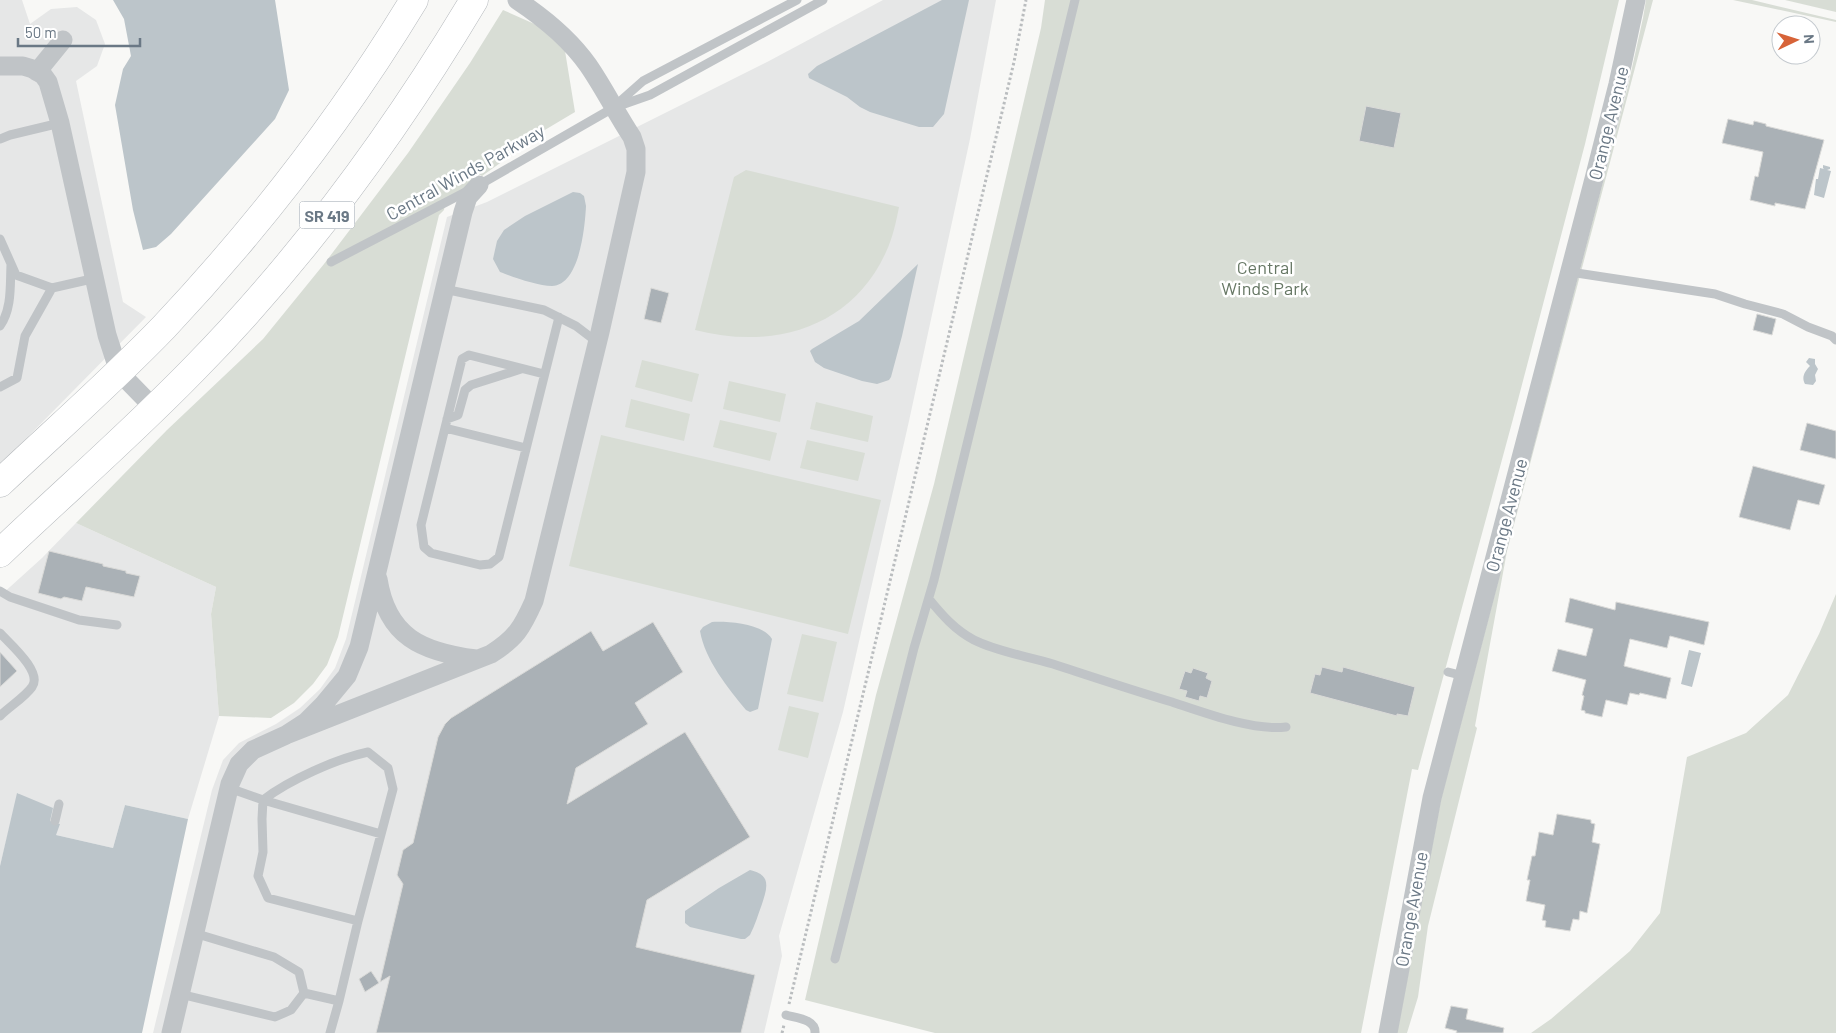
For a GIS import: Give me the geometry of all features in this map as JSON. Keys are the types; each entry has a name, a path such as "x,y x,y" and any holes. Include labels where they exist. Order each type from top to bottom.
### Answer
{"main road":[{"name":"SR 419","path":"0,483 119,372 164,327 250,229 332,123 371,68 414,0"},
{"name":"SR 419","path":"0,553 196,367 246,312 334,206 375,152 474,0"}],"street":[{"path":"171,1033 229,788 239,764 253,750 286,735 491,654 507,644 522,627 534,601 636,172 636,148 632,137 588,64 575,48 538,14 517,0"},
{"name":"Orange Avenue","path":"1388,1033 1456,674 1570,272 1618,84 1636,0"},
{"path":"38,72 63,40"},
{"path":"0,66 23,66 38,72 48,82 55,100 96,278 107,335 119,372 154,408"},
{"path":"286,735 306,722 324,705 346,676 359,647 463,212 468,197 479,185"},
{"path":"377,573 380,596 389,618 404,634 425,647 453,656 479,659"}],"lane":[{"name":"Central Winds Parkway","path":"613,108 644,81 797,0"},
{"name":"Central Winds Parkway","path":"331,262 479,185 613,108 650,95 824,0"},
{"path":"835,959 914,648 929,599 1075,0"},
{"path":"0,140 10,135 60,123"},
{"path":"0,239 16,275 52,288 96,278"},
{"path":"0,326 6,317 11,263"},
{"path":"1570,272 1715,294 1783,314 1808,327 1832,336 1836,340"},
{"path":"0,387 17,378 25,336 52,288"},
{"path":"444,289 544,310 576,326 597,342"},
{"path":"544,374 469,355 462,359 421,525 424,547 431,553 480,565 490,564 499,557 559,318"},
{"path":"446,424 458,415 465,390 471,385 522,368"},
{"path":"446,424 526,448"},
{"path":"0,591 10,597 79,620 116,625"},
{"path":"929,599 963,634 988,646 1051,663 1205,713 1257,726 1276,729 1286,728"},
{"path":"0,633 32,668 34,677 33,686 0,716"},
{"path":"263,800 281,787 353,755 368,752 388,768 393,789 330,1033"},
{"path":"229,788 263,800 381,834"},
{"path":"263,800 262,852 258,876 268,898 358,921"},
{"path":"55,820 59,804"},
{"path":"194,934 274,957 299,972 304,993"},
{"path":"304,993 339,1001"},
{"path":"180,994 275,1017 291,1010 304,993"},
{"path":"786,1015 812,1023 815,1033"}],"path":[{"path":"782,1033 1014,62 1026,0"}],"shaded area":[{"path":"0,0 22,0 30,24 51,9 77,7 96,20 105,44 97,66 76,81 123,302 146,317 0,465"},
{"path":"113,0 275,0 289,90 275,119 171,234 156,247 143,250 133,210 115,105 123,69 131,56 124,19"},
{"path":"883,0 996,0 970,139 909,421 843,712 779,936 782,956 764,1033 153,1033 212,790 223,760 239,743 276,724 300,708 320,689 335,668 346,639 447,217 487,202 769,61"},
{"path":"942,0 969,0 944,114 933,127 919,127 870,112 847,97 809,78 808,74 817,66"},
{"path":"1823,165 1830,167 1827,170 1831,171 1824,198 1814,195 1816,179 1818,179 1820,168 1824,169"},
{"path":"573,192 584,196 586,206 579,253 575,266 569,276 561,283 546,286 500,272 493,259 497,241 504,230 525,216"},
{"path":"918,264 902,336 889,380 877,384 862,381 824,368 815,362 810,351 812,349 859,321"},
{"path":"1809,358 1815,359 1818,369 1815,375 1816,381 1813,385 1805,384 1803,379 1805,372 1810,366 1806,362"},
{"path":"76,523 216,587 211,614 219,716 188,819 125,805 113,848 56,835 50,821 18,793 0,866 0,596 42,558"},
{"path":"712,622 745,624 762,630 772,639 758,709 750,712 746,710 712,663 700,631"},
{"path":"1689,650 1701,653 1692,687 1681,684"},
{"path":"17,793 53,808 50,821 60,824 56,835 113,848 125,805 188,819 142,1033 0,1033 0,866"},
{"path":"750,870 762,875 765,879 766,888 750,935 745,939 741,939 690,927 685,923 685,911"}],"green space":[{"name":"Central Winds Park","path":"1045,0 1619,0 1585,144 1513,419 1418,770 1412,769 1361,1033 935,1033 805,1000 876,695 934,484 1041,28"},
{"path":"1646,0 1653,0 1507,551 1475,726 1477,728 1428,926 1418,997 1407,1033 1397,1033 1441,799 1628,86"},
{"path":"1733,0 1752,0 1815,15 1803,15"},
{"path":"1785,0 1836,0 1836,12"},
{"path":"503,10 539,26 565,51 575,112 523,143 520,149 482,176 477,173 462,192 445,203 444,210 439,215 338,637 327,665 313,684 294,703 271,718 219,716 211,614 216,587 76,523 167,430 263,339 324,264 408,153 470,63"},
{"path":"1821,16 1836,20 1836,22 1821,19"},
{"path":"746,170 899,207 886,252 871,278 852,299 830,316 806,327 780,334 752,337 724,336 695,330 734,177"},
{"path":"642,360 699,374 692,402 635,387"},
{"path":"729,381 786,394 780,422 723,409"},
{"path":"631,399 690,414 684,441 625,427"},
{"path":"816,402 873,416 868,442 810,429"},
{"path":"720,420 777,433 770,461 713,447"},
{"path":"601,435 881,500 848,634 569,566"},
{"path":"807,440 865,453 858,481 800,468"},
{"path":"1836,594 1836,1033 1531,1033 1551,1019 1630,951 1660,913 1687,757 1746,733 1788,695 1819,634"},
{"path":"802,634 837,642 823,702 787,694"},
{"path":"789,706 819,713 808,758 778,750"}],"building":[{"path":"1366,106 1401,113 1394,148 1359,141"},
{"path":"1728,119 1753,125 1754,121 1766,124 1766,126 1824,140 1805,209 1775,203 1775,206 1750,200 1755,176 1758,177 1763,152 1722,143"},
{"path":"651,288 669,293 661,323 644,319"},
{"path":"1757,314 1776,319 1772,335 1753,330"},
{"path":"1807,423 1836,431 1836,459 1800,450"},
{"path":"1753,466 1825,485 1819,505 1798,500 1790,530 1739,517"},
{"path":"49,551 103,564 103,566 140,576 134,597 86,587 82,601 64,597 61,599 38,593"},
{"path":"1570,598 1615,610 1616,602 1709,622 1704,645 1670,636 1667,648 1630,639 1624,666 1671,678 1666,699 1640,693 1639,695 1630,693 1627,705 1606,700 1602,717 1585,713 1585,711 1581,710 1586,680 1552,671 1558,649 1586,656 1593,629 1565,622"},
{"path":"653,622 683,672 635,703 648,724 576,768 567,804 685,732 750,837 647,900 636,947 755,975 741,1033 376,1033 390,976 380,982 403,884 397,875 403,850 413,843 438,737 445,724 451,718 591,631 603,651"},
{"path":"0,652 17,671 0,687"},
{"path":"1322,667 1342,672 1343,667 1415,687 1408,716 1397,714 1397,716 1310,693 1315,674 1320,675"},
{"path":"1193,668 1208,673 1206,678 1212,681 1207,698 1200,696 1199,701 1185,697 1187,691 1179,689 1185,671 1191,673"},
{"path":"1557,814 1591,820 1591,823 1595,824 1592,842 1600,844 1587,913 1580,911 1579,920 1573,919 1570,931 1545,927 1546,921 1542,920 1545,905 1526,901 1530,880 1527,880 1532,856 1535,856 1539,832 1553,835"},
{"path":"371,971 379,983 365,992 359,979"},
{"path":"1451,1006 1468,1009 1466,1019 1504,1028 1503,1033 1456,1033 1457,1031 1445,1028"}]}
